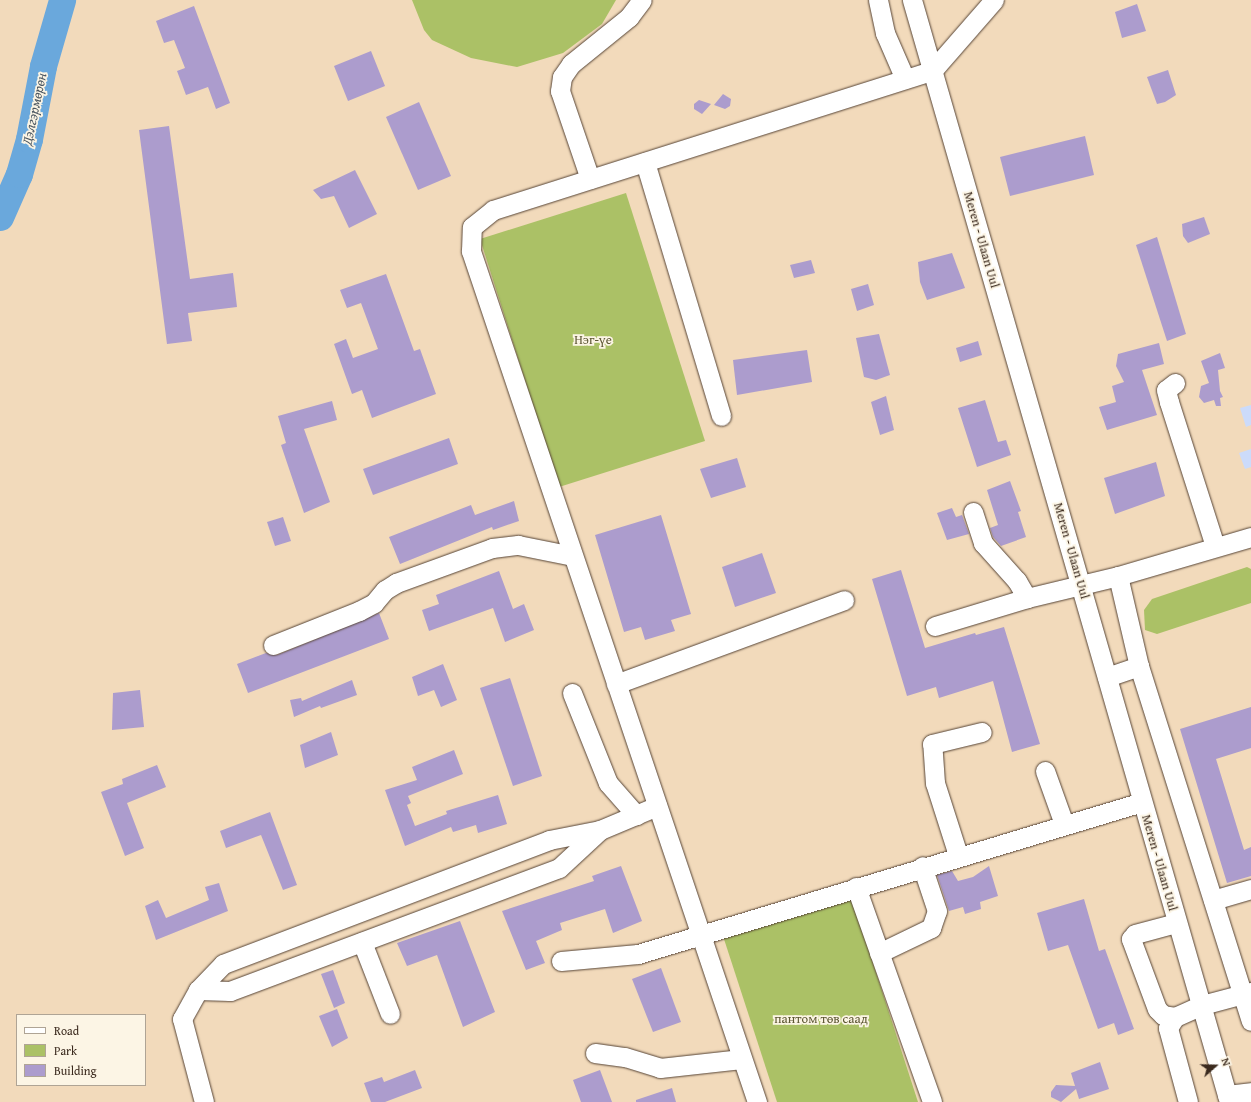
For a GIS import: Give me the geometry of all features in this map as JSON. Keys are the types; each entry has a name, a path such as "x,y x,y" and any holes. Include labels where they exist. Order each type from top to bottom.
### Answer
{"street":[{"path":"590,179 560,91 562,77 572,64 629,17 642,0"},
{"path":"878,0 885,33 905,79"},
{"name":"Meren - Ulaan Uul","path":"912,0 1082,585 1176,923 1202,1005 1228,1098"},
{"path":"757,1102 471,251 472,227 493,210 932,71 994,0"},
{"path":"644,162 721,416"},
{"path":"1175,383 1166,390 1215,546"},
{"path":"973,512 983,543 1017,581 1027,598"},
{"path":"934,626 1027,598 1118,576 1215,546 1251,537"},
{"path":"273,645 359,611 374,603 385,590 396,583 492,548 518,545 573,556"},
{"path":"1118,576 1139,666 1214,900 1246,993 1251,1020"},
{"path":"616,684 844,600"},
{"path":"1107,677 1139,666"},
{"path":"572,693 608,783 636,815"},
{"path":"958,855 935,783 932,744 982,732"},
{"path":"1046,771 1064,824"},
{"path":"561,961 638,954 958,855 1142,802"},
{"path":"204,1102 182,1019 198,990 223,964 549,840 600,830 657,806"},
{"path":"198,990 230,990 559,868 600,830"},
{"path":"879,953 931,928 937,911 922,866"},
{"path":"856,887 932,1102"},
{"path":"1214,900 1251,889"},
{"path":"1176,923 1135,934 1131,939 1157,1009 1163,1015 1175,1017 1202,1005 1246,993"},
{"path":"362,942 390,1014"},
{"path":"1175,1017 1168,1028 1170,1042 1188,1102"},
{"path":"595,1053 625,1057 660,1068 742,1059"},
{"path":"1228,1098 1251,1092"}],"shaded area":[{"path":"1251,405 1251,425 1246,427 1240,408"},
{"path":"1251,449 1251,467 1245,469 1239,453"}],"green space":[{"path":"412,0 616,0 602,24 563,53 517,67 471,58 432,40 424,30"},
{"name":"Нэг-үе","path":"626,193 705,441 559,487 480,239"},
{"path":"1247,567 1251,569 1251,603 1157,634 1145,630 1144,610 1152,599"},
{"name":"пантом төв саад","path":"851,895 918,1102 777,1102 723,936"}],"building":[{"path":"1137,4 1146,31 1122,38 1115,12"},
{"path":"194,6 230,103 216,109 208,87 186,95 177,71 185,68 174,40 164,43 156,21"},
{"path":"371,51 385,86 348,101 334,66"},
{"path":"1168,70 1176,95 1165,102 1157,104 1147,77"},
{"path":"723,94 731,99 730,106 725,109 714,105"},
{"path":"699,100 711,104 702,114 694,109 694,104"},
{"path":"419,102 451,176 418,190 386,117"},
{"path":"169,126 190,279 233,273 237,307 188,313 192,341 167,344 139,130"},
{"path":"1085,136 1094,175 1010,196 1000,157"},
{"path":"355,170 377,214 349,228 334,196 321,199 313,190"},
{"path":"1204,217 1210,234 1188,243 1183,236 1182,224"},
{"path":"1157,237 1186,334 1167,341 1136,245"},
{"path":"952,253 965,288 927,300 920,282 918,262"},
{"path":"811,260 815,273 794,278 790,265"},
{"path":"386,274 414,351 420,349 436,394 372,418 362,390 352,394 334,344 346,339 353,358 378,349 361,303 347,308 340,290"},
{"path":"868,284 874,305 857,311 851,289"},
{"path":"879,334 890,375 876,380 864,377 856,338"},
{"path":"978,341 982,355 960,362 956,348"},
{"path":"1159,343 1164,364 1142,370 1157,415 1107,430 1099,407 1116,402 1112,386 1124,382 1116,366 1118,354"},
{"path":"807,350 812,382 737,395 733,360"},
{"path":"1220,353 1225,368 1218,370 1220,391 1223,397 1220,398 1221,406 1216,406 1214,400 1204,403 1199,397 1201,386 1209,383 1201,361"},
{"path":"886,396 894,430 880,435 871,402"},
{"path":"985,400 998,442 1006,440 1011,455 977,467 958,408"},
{"path":"332,401 337,420 304,429 330,502 304,513 281,445 286,443 278,416"},
{"path":"449,438 458,464 373,495 363,469"},
{"path":"737,458 746,487 711,498 700,469"},
{"path":"1156,462 1165,496 1115,514 1104,478"},
{"path":"1010,481 1021,511 1018,512 1026,537 1001,546 993,537 990,528 998,525 987,490"},
{"path":"514,501 519,521 493,530 492,527 400,564 389,537 471,505 475,515"},
{"path":"952,508 956,517 962,515 969,534 947,540 937,513"},
{"path":"661,515 691,614 671,620 675,631 645,640 641,627 624,632 595,535"},
{"path":"283,517 291,541 275,546 267,522"},
{"path":"762,553 776,593 735,607 722,567"},
{"path":"901,570 925,648 975,633 976,635 1004,627 1040,744 1012,752 993,681 939,698 936,687 907,696 872,579"},
{"path":"499,571 513,609 524,604 534,630 505,642 493,608 429,631 422,610 439,604 436,595"},
{"path":"379,613 389,639 248,693 237,664 266,653 277,655"},
{"path":"443,664 457,700 441,707 434,690 418,696 412,677"},
{"path":"510,678 542,776 513,786 480,688"},
{"path":"352,680 357,695 321,708 320,706 294,717 290,700 301,698 302,701"},
{"path":"140,690 144,727 112,730 113,693"},
{"path":"1251,707 1251,748 1216,759 1244,850 1251,847 1251,876 1227,883 1180,729"},
{"path":"331,732 338,755 305,768 300,745"},
{"path":"454,750 463,774 408,796 411,803 407,805 415,826 447,814 446,811 498,795 507,824 478,833 476,825 453,832 451,827 405,846 385,790 417,780 412,767"},
{"path":"157,765 166,787 127,803 144,848 125,856 101,792 123,784 122,779"},
{"path":"270,812 297,885 283,890 261,835 226,848 220,831"},
{"path":"621,866 642,921 613,933 605,909 560,923 562,930 536,941 545,963 526,970 502,911 594,881 592,876"},
{"path":"989,866 998,896 980,902 981,909 965,914 963,907 949,911 937,875 952,871 958,881 973,877"},
{"path":"219,883 228,911 156,940 145,906 158,900 166,918 209,900 205,887"},
{"path":"1084,899 1099,951 1105,949 1134,1029 1118,1035 1114,1023 1098,1029 1068,945 1048,951 1037,913"},
{"path":"460,921 495,1012 463,1027 437,955 407,966 397,943"},
{"path":"661,968 681,1022 653,1032 632,979"},
{"path":"333,970 345,1003 334,1008 321,974"},
{"path":"337,1009 348,1038 332,1047 319,1016"},
{"path":"1100,1062 1109,1089 1079,1099 1076,1089 1061,1102 1051,1097 1051,1092 1056,1085 1075,1086 1071,1073"},
{"path":"415,1070 422,1088 385,1102 371,1102 364,1083 382,1077 384,1082"},
{"path":"600,1070 612,1102 581,1102 573,1080"},
{"path":"672,1088 676,1102 636,1102 636,1100"}],"waterway":[{"name":"Дэлгэрмөрөн","path":"0,217 19,174 29,139 43,66 62,0"}]}
